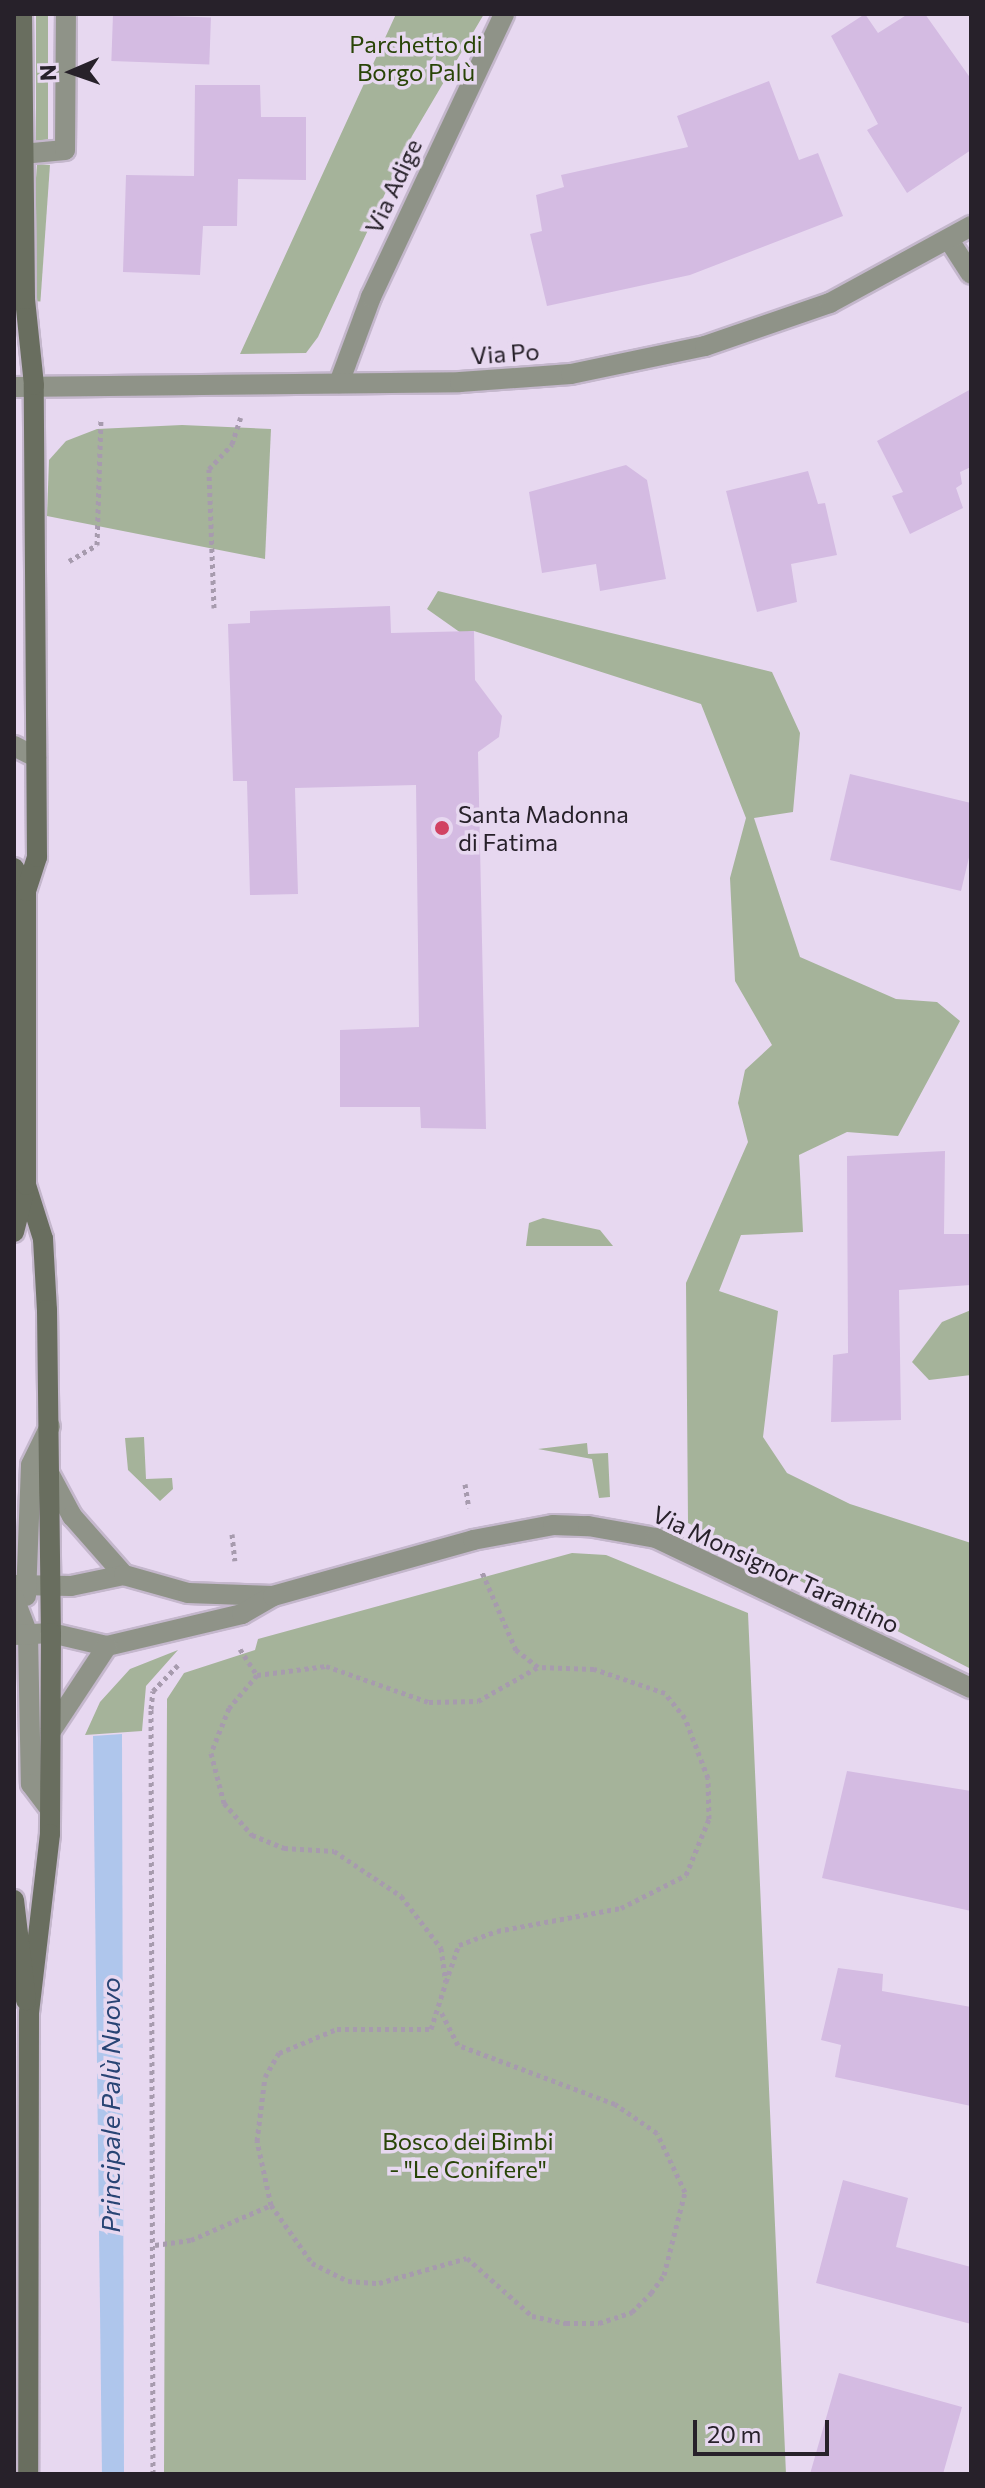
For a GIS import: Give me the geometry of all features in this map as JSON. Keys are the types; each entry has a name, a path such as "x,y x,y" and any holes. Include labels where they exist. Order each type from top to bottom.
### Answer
{"main road":[{"path":"14,1232 22,1171 20,1045 26,891 37,857 24,386 22,14"},
{"path":"14,349 25,299"},
{"path":"14,868 26,891"},
{"path":"22,1171 43,1239 50,1475 32,1584 51,1633 50,1809 29,2012 28,2474"},
{"path":"14,1900 16,1953 29,2012"}],"street":[{"path":"22,154 65,150 66,14"},
{"name":"Via Adige","path":"339,383 371,297 504,14"},
{"name":"Via Po","path":"24,386 339,383 571,374 705,346 830,303 971,226"},
{"path":"949,240 971,274"},
{"path":"14,746 36,757"},
{"path":"50,1426 31,1465 32,1584 18,1620 31,1784 50,1809"},
{"path":"50,1475 72,1516 124,1575"},
{"name":"Via Monsignor Tarantino","path":"18,1620 51,1633 107,1646 240,1604 473,1540 553,1525 636,1531 971,1688"},
{"name":"Via Monsignor Tarantino","path":"32,1584 71,1586 124,1575 240,1604"},
{"path":"51,1731 107,1646"}],"path":[{"path":"214,608 209,469 232,444 241,416 264,416 266,383"},
{"path":"97,545 101,385"},
{"path":"465,1484 473,1540 492,1604 516,1650 538,1667"},
{"path":"226,1651 240,1648 245,1642 232,1534"},
{"path":"240,1648 257,1675"},
{"path":"153,2474 155,2245 151,1709 153,1691 187,1662"},
{"path":"441,2012 458,2045 615,2104 657,2133 685,2192 664,2275 632,2312 599,2323 566,2323 532,2316 467,2258 379,2283 348,2281 312,2263 271,2205 257,2141 258,2120 265,2077 279,2053 337,2029 431,2029 441,2012 446,1982 459,1945 497,1931 621,1908 686,1875 709,1819 708,1778 685,1718 665,1693 594,1669 538,1667 478,1701 455,1705 326,1666 257,1675 229,1708 211,1753 224,1803 252,1835 284,1848 334,1851 401,1896 441,1948 446,1982"},
{"path":"155,2245 191,2240 271,2205"}],"green space":[{"path":"36,14 48,14 48,143 36,143"},
{"name":"Parchetto di Borgo Palù","path":"396,14 484,14 412,136 318,337 306,353 240,354"},
{"path":"37,164 50,165 40,302 27,301"},
{"path":"182,425 271,429 265,559 47,516 49,460 66,441 97,429"},
{"path":"438,591 772,672 800,733 793,812 754,818 800,957 896,999 937,1002 960,1021 898,1136 847,1132 799,1155 803,1232 741,1235 719,1291 778,1311 763,1437 787,1473 850,1504 971,1543 971,1669 688,1523 686,1283 748,1142 738,1103 745,1070 772,1045 735,981 730,878 746,818 701,704 474,631 461,633 427,609"},
{"path":"543,1218 600,1230 613,1246 526,1246 529,1223"},
{"path":"971,1310 971,1375 929,1380 912,1362 942,1322"},
{"path":"144,1437 146,1479 172,1478 173,1489 160,1501 128,1470 125,1438"},
{"path":"587,1443 588,1454 608,1453 610,1497 599,1498 592,1459 538,1449"},
{"name":"Bosco dei Bimbi - \"Le Conifere\"","path":"572,1553 606,1555 748,1613 786,2474 164,2474 167,1699 184,1673 255,1650 258,1639"},
{"path":"178,1650 146,1686 142,1731 85,1735 100,1702 130,1669"}],"water":[{"name":"Principale Palù Nuovo","path":"122,1734 124,2474 102,2474 93,1736"}],"building":[{"path":"113,14 211,17 209,64 111,61"},
{"path":"865,14 878,33 908,14 925,14 971,79 971,150 907,193 867,130 878,124 831,36"},
{"path":"769,81 799,160 818,153 843,216 690,275 547,306 530,234 542,231 536,195 564,187 561,175 688,147 677,116"},
{"path":"195,85 260,85 261,117 306,117 306,180 238,179 237,226 203,226 200,275 123,272 126,175 194,176"},
{"path":"971,389 971,467 960,472 962,484 956,488 963,508 910,534 892,496 903,492 877,441"},
{"path":"626,465 647,480 666,579 600,591 596,564 542,573 529,492"},
{"path":"808,471 818,504 825,503 837,555 791,564 797,602 757,612 726,491"},
{"name":"Santa Madonna di Fatima","path":"390,606 391,633 474,631 475,680 502,716 499,737 478,752 486,1129 421,1128 420,1107 340,1107 340,1030 419,1027 416,785 295,788 298,894 250,895 247,781 233,781 228,624 250,623 250,611"},
{"path":"850,774 971,803 971,849 961,891 830,860"},
{"path":"945,1151 944,1234 971,1234 971,1285 899,1290 901,1420 831,1422 833,1355 848,1353 847,1156"},
{"path":"847,1771 971,1791 971,1911 822,1878"},
{"path":"838,1968 883,1974 882,1991 971,2007 971,2106 835,2077 841,2045 821,2040"},
{"path":"843,2180 908,2198 896,2247 971,2267 971,2324 816,2283"},
{"path":"839,2373 962,2407 943,2474 810,2474"}],"place":[{"name":"Santa Madonna di Fatima","path":"442,828"}]}
